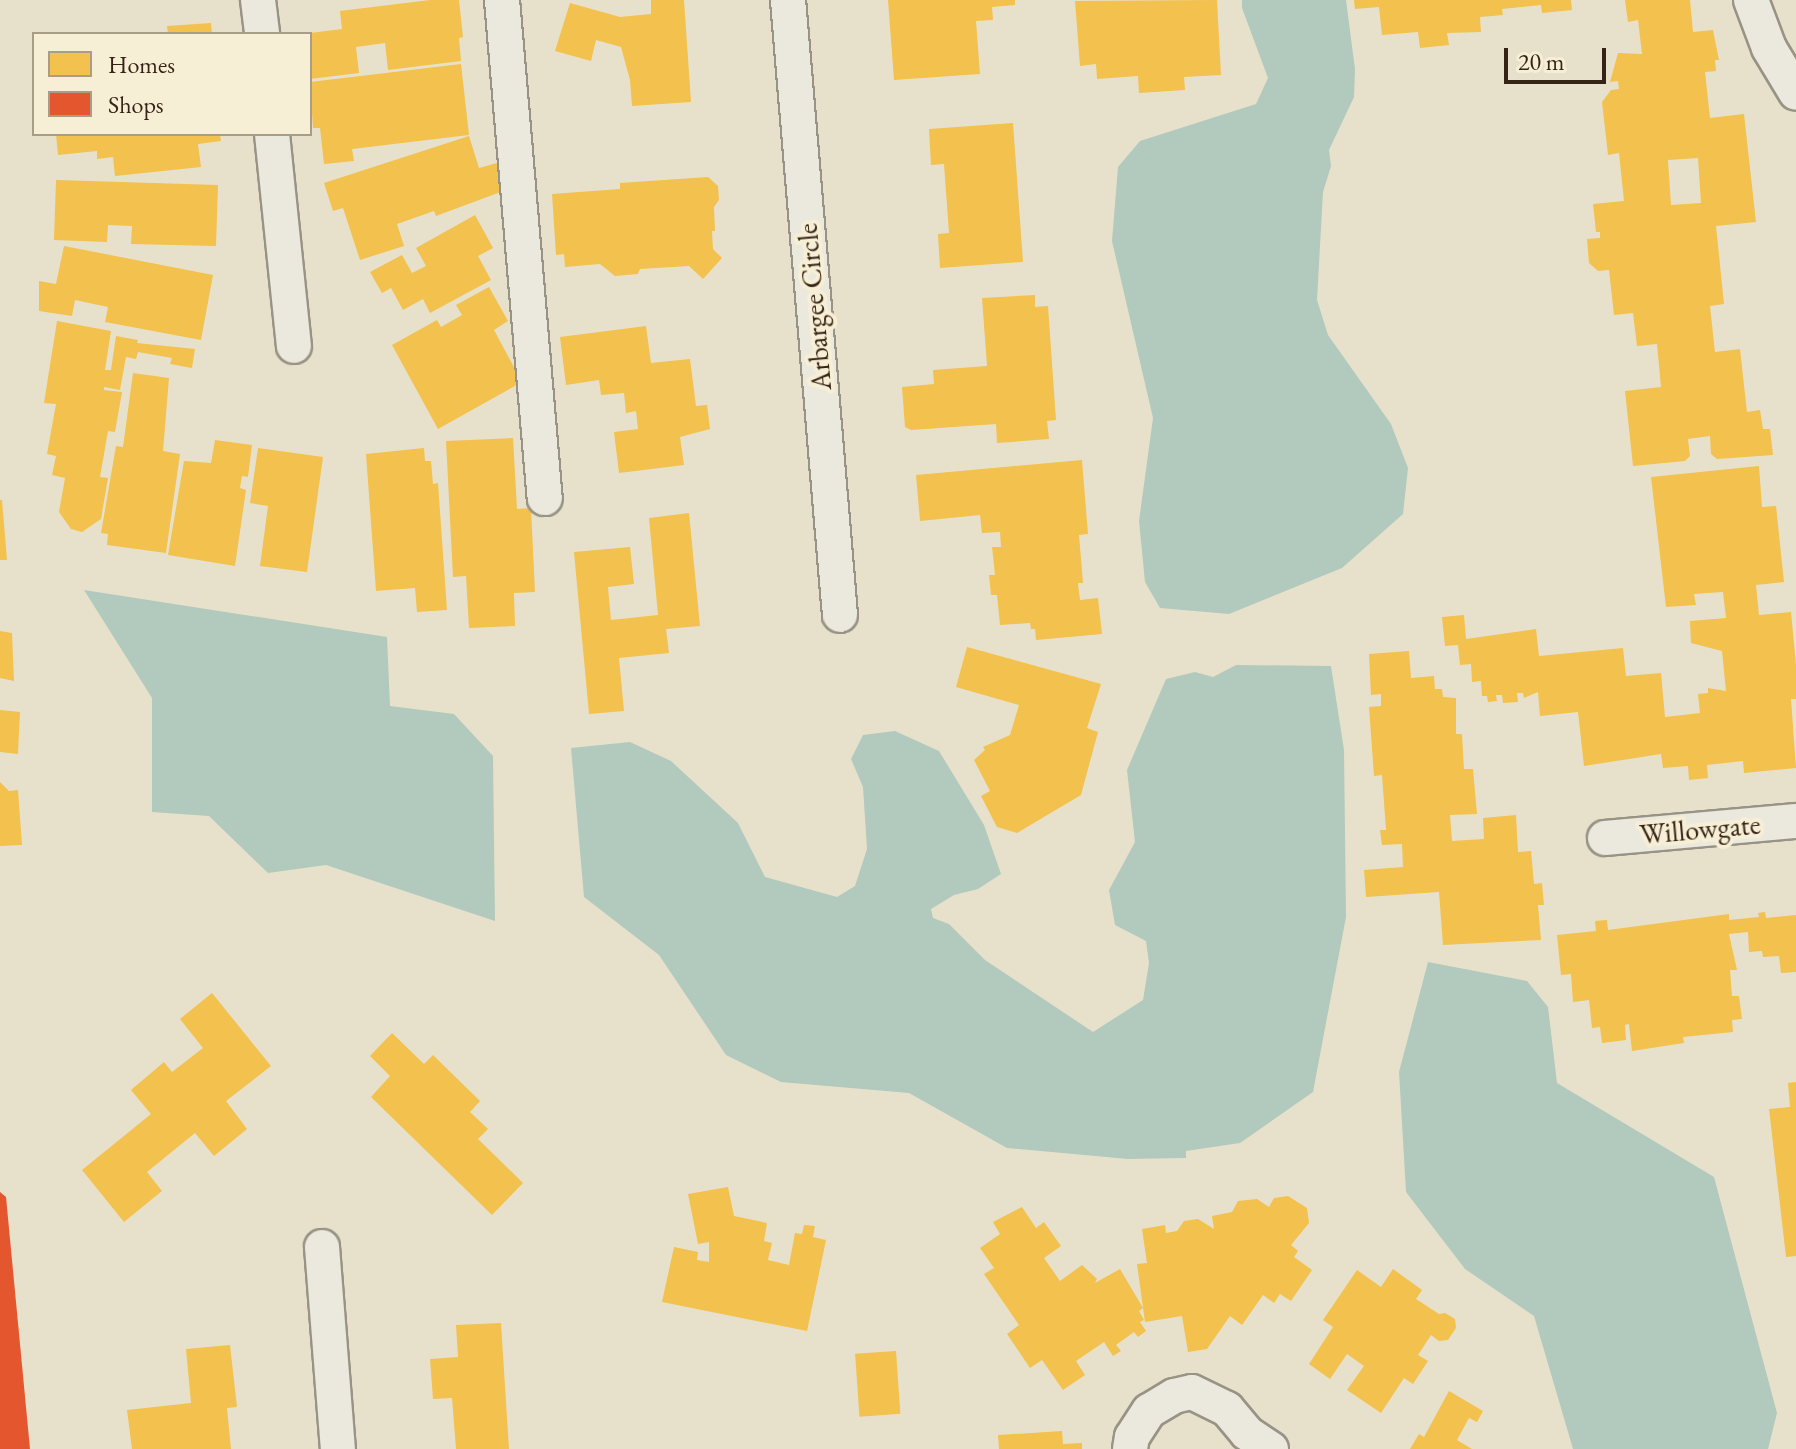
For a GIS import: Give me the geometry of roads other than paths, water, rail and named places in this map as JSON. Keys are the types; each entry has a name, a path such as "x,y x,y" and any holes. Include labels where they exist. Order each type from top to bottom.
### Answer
{"street":[{"path":"258,0 262,32"},
{"path":"502,0 545,498"},
{"name":"Arbargee Circle","path":"788,0 840,615"},
{"path":"1751,0 1769,48 1796,93"},
{"path":"272,136 294,346"},
{"name":"Willowgate","path":"1605,838 1796,821"},
{"path":"322,1247 338,1449"},
{"path":"1130,1449 1132,1437 1149,1411 1174,1396 1192,1392 1227,1409 1247,1433 1271,1449"}]}
